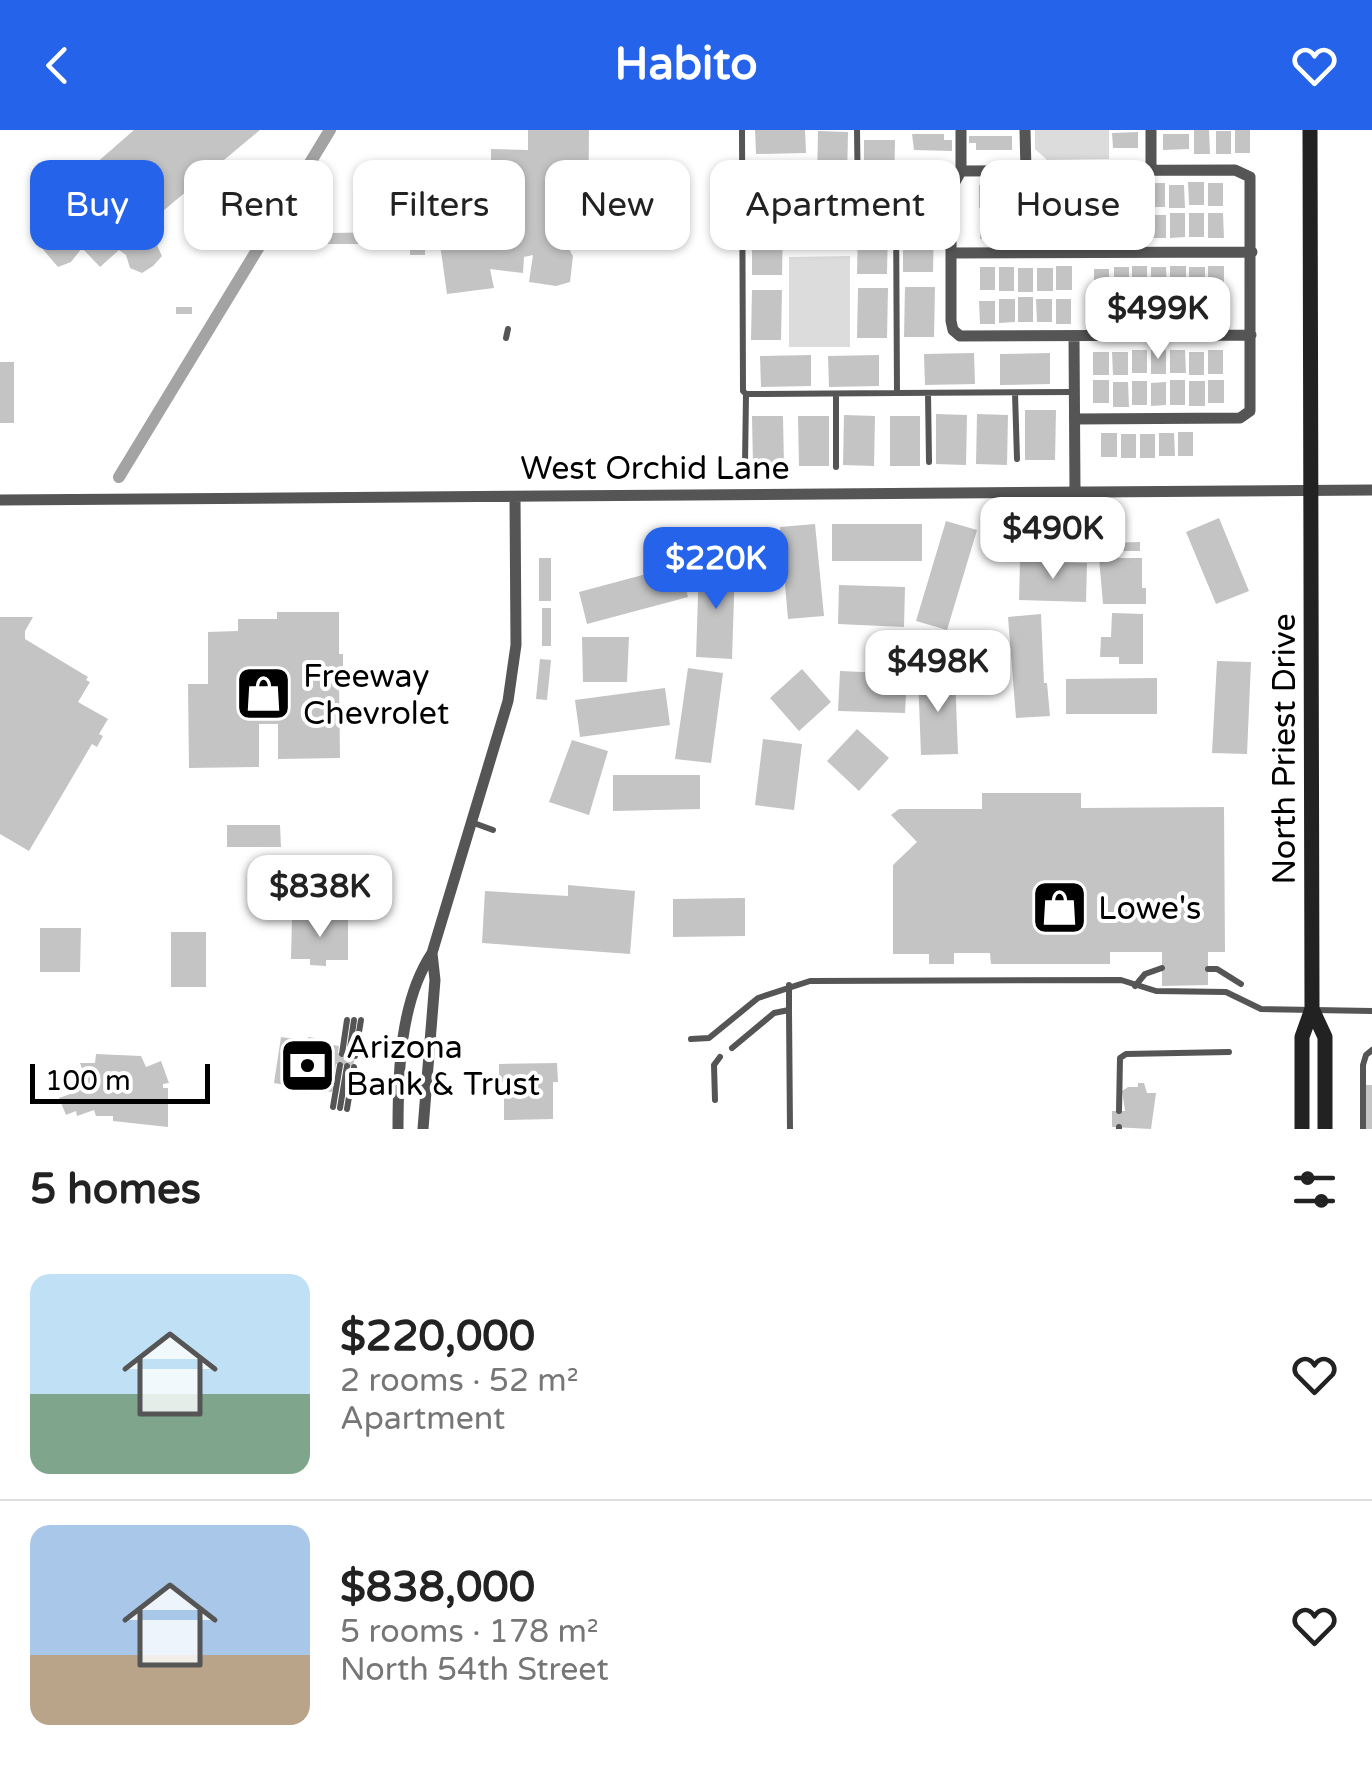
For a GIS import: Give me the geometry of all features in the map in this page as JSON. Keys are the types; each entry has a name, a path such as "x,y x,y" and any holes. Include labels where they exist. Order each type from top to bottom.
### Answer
{"main road":[{"name":"North Priest Drive","path":"1302,1129 1302,1037 1312,1009 1310,130"},
{"name":"North Priest Drive","path":"1312,1009 1325,1037 1324,1129"}],"street":[{"path":"960,130 961,171 980,171"},
{"path":"1025,130 1026,160"},
{"path":"1151,130 1152,160"},
{"path":"1075,419 1240,418 1250,411 1252,184 1244,172 1155,171"},
{"path":"952,250 953,330 967,337 1251,335"},
{"path":"952,254 1252,252"},
{"path":"1074,336 1075,492"},
{"name":"West Orchid Lane","path":"0,500 1372,490"},
{"path":"398,1129 408,1016 418,974 432,953 508,700 516,646 515,496"},
{"path":"423,1129 435,980 432,953"}],"lane":[{"path":"742,130 742,160"},
{"path":"858,130 858,160"},
{"path":"742,250 742,391 746,394 1075,392"},
{"path":"896,250 897,394"},
{"path":"506,338 508,328"},
{"path":"928,393 929,462"},
{"path":"1016,393 1017,459"},
{"path":"744,464 746,394"},
{"path":"836,395 836,466"},
{"path":"1003,493 1004,512"},
{"path":"471,822 492,830"},
{"path":"1135,986 1145,974 1162,968"},
{"path":"1208,968 1217,969 1241,984"},
{"path":"690,1039 709,1038 758,998 810,981 1121,980 1156,991 1226,992 1261,1008 1372,1011"},
{"path":"789,985 790,1129"},
{"path":"732,1048 774,1013 789,1010"},
{"path":"354,1020 348,1054 354,1020"},
{"path":"1362,1129 1366,1055 1372,1050"},
{"path":"1119,1111 1120,1058 1126,1054 1229,1052"},
{"path":"715,1100 714,1065 720,1057"},
{"path":"340,1108 347,1066"}],"shaded area":[{"path":"1035,130 1109,130 1109,159 1047,160 1035,149"},
{"path":"850,256 850,347 789,347 789,257"}],"building":[{"path":"134,130 260,130 224,160 184,160 184,193 164,210 164,160 100,160"},
{"path":"528,130 589,130 589,160 545,160 545,250 570,250 570,282 556,286 529,282 533,255 524,257 523,273 490,269 494,288 447,294 441,250 525,250 525,160 491,160 491,149 528,150"},
{"path":"755,130 805,130 806,153 756,154"},
{"path":"1194,130 1209,130 1210,154 1194,154"},
{"path":"1235,130 1250,130 1250,153 1235,153"},
{"path":"818,131 848,132 847,160 817,160"},
{"path":"1216,131 1231,131 1231,154 1216,154"},
{"path":"1138,132 1138,148 1113,148 1112,133"},
{"path":"912,134 944,134 944,140 952,140 952,151 914,150"},
{"path":"1163,134 1189,134 1189,149 1163,150"},
{"path":"969,136 1012,136 1012,150 976,150 976,143 969,143"},
{"path":"864,140 895,140 895,160 864,160"},
{"path":"1188,182 1204,182 1204,205 1189,205"},
{"path":"1155,183 1165,183 1165,207 1155,207"},
{"path":"1208,183 1223,183 1223,206 1208,206"},
{"path":"1169,185 1184,185 1185,208 1169,208"},
{"path":"1170,213 1185,213 1185,237 1170,238"},
{"path":"1189,213 1204,213 1204,237 1189,237"},
{"path":"1208,213 1223,213 1224,238 1208,238"},
{"path":"1155,215 1166,215 1166,238 1155,238"},
{"path":"333,233 353,233 353,244 333,244"},
{"path":"44,250 80,250 71,262 58,267"},
{"path":"84,250 119,250 100,267"},
{"path":"119,250 159,250 162,256 142,273 130,268 126,255"},
{"path":"410,250 425,250 425,255 410,255"},
{"path":"752,250 782,250 782,275 752,275"},
{"path":"857,250 887,250 887,274 857,274"},
{"path":"903,250 933,250 933,272 903,272"},
{"path":"1056,266 1072,266 1072,290 1056,290"},
{"path":"1132,266 1147,266 1147,289 1132,289"},
{"path":"1170,266 1186,266 1186,289 1170,289"},
{"path":"1208,266 1224,266 1224,289 1208,289"},
{"path":"980,267 995,267 995,290 980,290"},
{"path":"999,267 1014,267 1014,291 999,291"},
{"path":"1114,267 1129,267 1129,291 1114,291"},
{"path":"1151,267 1166,267 1167,291 1151,291"},
{"path":"1189,267 1205,267 1205,291 1189,291"},
{"path":"1018,268 1033,268 1033,292 1018,292"},
{"path":"1037,268 1053,268 1053,291 1037,291"},
{"path":"1094,269 1109,269 1109,292 1094,292"},
{"path":"905,287 935,287 934,337 904,337"},
{"path":"858,288 888,288 887,338 857,338"},
{"path":"752,290 782,290 781,340 751,340"},
{"path":"1018,297 1033,297 1033,322 1018,322"},
{"path":"1093,297 1108,297 1109,322 1093,322"},
{"path":"1132,297 1148,297 1148,321 1132,321"},
{"path":"1170,297 1186,297 1186,320 1171,320"},
{"path":"1113,298 1128,298 1129,321 1113,321"},
{"path":"1151,298 1167,298 1167,323 1151,323"},
{"path":"1189,298 1205,298 1205,321 1190,321"},
{"path":"1209,298 1224,298 1224,321 1209,322"},
{"path":"999,299 1015,299 1015,322 999,323"},
{"path":"1036,299 1052,299 1052,322 1037,322"},
{"path":"1056,299 1071,299 1071,324 1056,324"},
{"path":"979,301 995,301 995,324 980,324"},
{"path":"176,307 192,307 192,314 176,314"},
{"path":"1132,350 1147,350 1147,373 1132,373"},
{"path":"1151,350 1166,350 1166,374 1151,374"},
{"path":"1170,350 1185,350 1186,373 1170,373"},
{"path":"1208,350 1223,350 1223,374 1208,374"},
{"path":"1093,352 1109,352 1109,375 1093,375"},
{"path":"1112,352 1128,352 1128,375 1113,375"},
{"path":"1189,352 1204,352 1204,375 1189,375"},
{"path":"974,353 975,384 925,385 924,354"},
{"path":"1050,353 1050,384 1000,385 1000,354"},
{"path":"811,355 811,386 761,387 760,356"},
{"path":"879,355 879,386 829,387 828,356"},
{"path":"0,362 14,362 14,423 0,423"},
{"path":"1093,380 1109,380 1109,403 1093,403"},
{"path":"1170,380 1185,380 1185,405 1170,405"},
{"path":"1208,380 1224,380 1224,403 1208,403"},
{"path":"1132,381 1147,381 1147,405 1132,405"},
{"path":"1189,381 1205,381 1205,406 1189,406"},
{"path":"1113,382 1128,382 1129,407 1113,407"},
{"path":"1166,382 1166,405 1151,406 1151,383"},
{"path":"1025,410 1056,410 1055,460 1025,460"},
{"path":"936,414 967,415 966,465 936,464"},
{"path":"977,414 1008,415 1007,465 976,464"},
{"path":"844,415 875,416 874,466 843,465"},
{"path":"752,416 783,416 784,466 753,467"},
{"path":"798,416 829,416 829,466 799,466"},
{"path":"890,416 920,416 920,466 890,466"},
{"path":"1178,432 1193,432 1193,456 1178,456"},
{"path":"1101,433 1117,433 1117,457 1101,457"},
{"path":"1159,433 1174,433 1175,456 1159,456"},
{"path":"1121,434 1136,434 1136,458 1121,458"},
{"path":"1140,434 1155,434 1155,458 1140,458"},
{"path":"1219,518 1249,591 1216,604 1186,532"},
{"path":"946,521 977,530 947,630 916,621"},
{"path":"815,524 824,616 788,619 780,527"},
{"path":"832,524 922,524 922,561 832,561"},
{"path":"1140,542 1140,551 1100,551 1100,543"},
{"path":"1057,543 1097,543 1097,552 1057,552"},
{"path":"539,558 551,558 551,601 539,601"},
{"path":"1099,558 1142,558 1146,604 1103,604"},
{"path":"1020,561 1087,563 1086,602 1019,600"},
{"path":"680,565 688,597 587,624 579,592"},
{"path":"699,566 735,567 732,659 696,657"},
{"path":"839,585 905,587 904,627 838,624"},
{"path":"542,608 551,608 551,646 542,646"},
{"name":"Freeway Chevrolet","path":"277,612 339,612 339,654 343,654 343,681 339,681 340,758 278,759 278,724 259,724 259,767 189,768 188,684 208,684 208,632 238,631 238,619 277,619"},
{"path":"1112,613 1143,614 1143,664 1119,664 1119,657 1100,657 1101,637 1111,637"},
{"path":"1041,614 1044,683 1050,716 1016,718 1008,617"},
{"path":"0,617 33,617 25,639 88,677 90,682 78,702 108,719 97,747 92,744 29,851 0,834"},
{"path":"917,635 957,635 957,643 917,644"},
{"path":"582,637 629,637 627,682 583,682"},
{"path":"961,656 961,665 921,666 921,657"},
{"path":"540,659 551,660 547,700 536,699"},
{"path":"1217,661 1251,662 1247,754 1212,753"},
{"path":"688,668 723,673 711,763 675,759"},
{"path":"802,669 831,702 799,731 770,698"},
{"path":"840,671 907,674 905,713 838,711"},
{"path":"955,674 958,754 921,755 918,676"},
{"path":"1157,678 1157,714 1066,714 1066,679"},
{"path":"665,688 670,725 580,737 575,700"},
{"path":"857,729 889,758 859,791 827,761"},
{"path":"763,739 802,744 794,810 755,805"},
{"path":"572,740 608,751 589,815 549,802"},
{"path":"613,775 700,775 700,809 613,811"},
{"name":"Lowe's","path":"982,793 1081,793 1081,808 1224,807 1225,952 1208,952 1208,985 1162,986 1162,952 1110,952 1110,964 991,964 990,953 954,953 954,964 929,964 929,954 893,954 893,865 917,842 891,815 899,809 982,809"},
{"path":"227,825 280,825 281,847 227,847"},
{"path":"568,885 635,891 630,954 482,943 485,891 568,896"},
{"path":"745,898 745,936 673,937 673,899"},
{"path":"292,918 348,918 348,960 326,960 326,966 310,965 310,959 291,959"},
{"path":"40,928 81,928 80,972 40,972"},
{"path":"171,932 206,932 206,987 171,987"},
{"name":"Arizona Bank & Trust","path":"281,1037 308,1041 308,1037 315,1038 315,1042 339,1046 338,1053 355,1056 353,1067 336,1064 332,1092 307,1088 306,1093 274,1083"},
{"path":"96,1054 141,1056 146,1067 161,1061 169,1083 163,1084 163,1088 168,1088 168,1127 113,1121 113,1116 96,1116 94,1110 66,1115 59,1098 79,1091 80,1074 84,1074 80,1063 95,1063"},
{"path":"557,1063 553,1119 504,1120 504,1082 499,1082 499,1064"},
{"path":"1138,1083 1144,1083 1147,1093 1156,1093 1151,1129 1112,1127 1112,1111 1125,1111 1122,1091 1138,1087"},
{"path":"1364,1085 1372,1085 1372,1129 1365,1129"}],"waterway":[{"path":"119,477 330,130"}],"place":[{"name":"Freeway Chevrolet","path":"264,694"},
{"name":"Lowe's","path":"1059,908"},
{"name":"Arizona Bank & Trust","path":"307,1065"}]}
